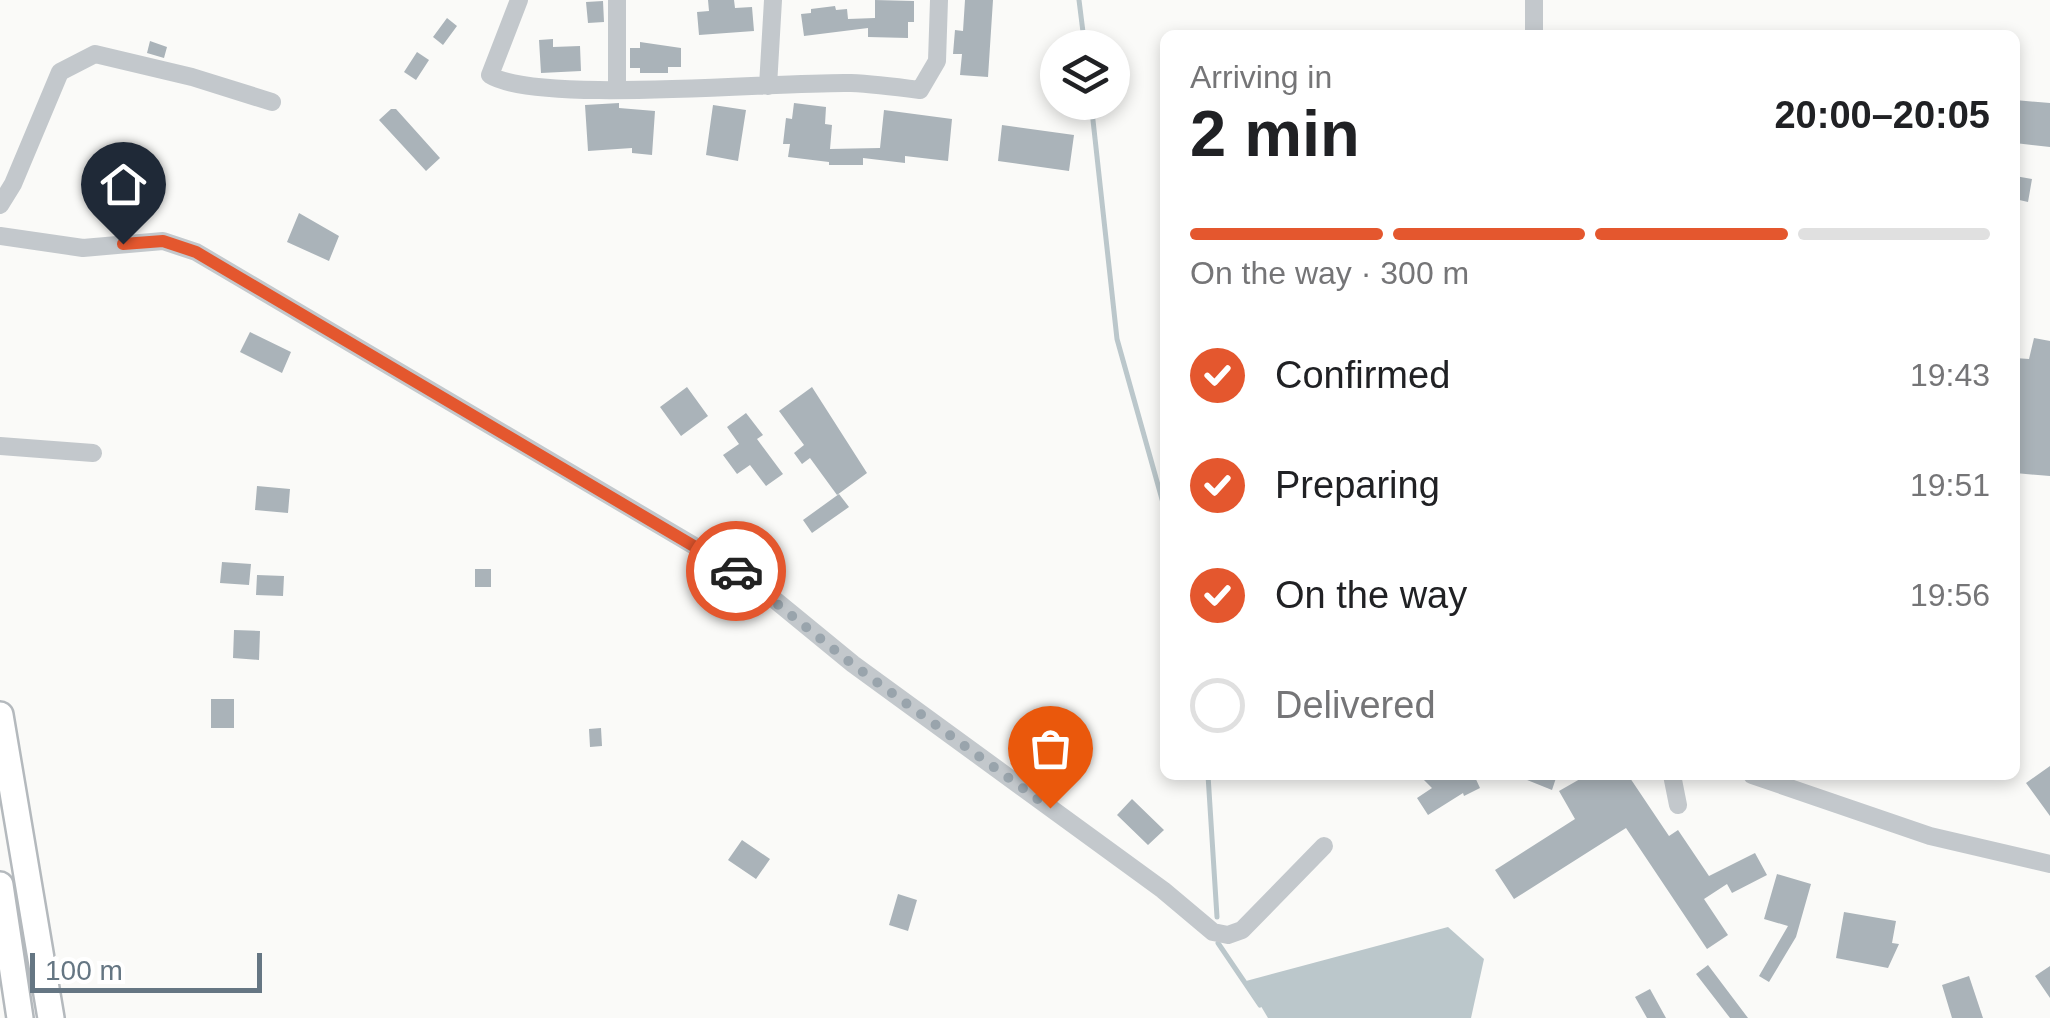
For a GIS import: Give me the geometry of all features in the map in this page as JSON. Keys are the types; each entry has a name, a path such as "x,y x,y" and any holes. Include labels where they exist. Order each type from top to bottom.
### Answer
{"highway":[{"path":"0,715 51,1018"},
{"path":"0,886 20,1018"}],"street":[{"path":"519,0 490,75 502,83 617,88 852,83 920,90 937,61 939,0"},
{"path":"617,0 617,88"},
{"path":"768,86 773,0"},
{"path":"1534,0 1534,30"},
{"path":"0,205 13,184 60,72 71,63 95,54 192,76 272,102"},
{"path":"0,236 84,248 163,241 196,252 746,578 852,664 1163,890 1213,932 1228,935 1242,930 1324,846"},
{"path":"0,446 93,453"},
{"path":"1673,780 1678,805"},
{"path":"1767,780 1930,836 2050,864"}],"shaded area":[{"path":"1448,927 1484,959 1471,1018 1268,1018 1246,981"}],"building":[{"path":"708,0 734,0 735,8 752,7 754,31 699,35 697,12 709,11"},
{"path":"875,0 914,1 914,22 908,22 908,38 868,37 868,28 804,36 801,14 835,6 836,10 847,9 848,19 875,18"},
{"path":"965,0 993,0 988,77 960,75 962,54 953,54 955,30 963,31"},
{"path":"603,1 604,22 588,23 586,2"},
{"path":"447,18 457,26 443,45 433,37"},
{"path":"553,39 553,47 580,46 581,71 541,73 539,40"},
{"path":"150,41 167,47 164,58 147,53"},
{"path":"640,42 681,48 681,67 668,67 668,73 640,73 640,68 630,68 630,48 640,48"},
{"path":"417,52 429,60 416,80 404,72"},
{"path":"2020,100 2050,103 2050,147 2020,144"},
{"path":"619,103 619,108 655,111 652,155 632,153 632,148 588,151 585,105"},
{"path":"794,103 826,107 825,124 832,125 830,149 880,148 884,110 952,119 948,161 905,156 905,163 863,158 863,165 829,165 788,157 790,144 783,144 786,118 792,119"},
{"path":"713,105 746,110 738,161 706,155"},
{"path":"396,109 440,158 426,171 379,120"},
{"path":"1002,125 1074,135 1069,171 998,161"},
{"path":"2020,177 2032,179 2028,202 2020,200"},
{"path":"299,213 339,236 329,261 287,242"},
{"path":"250,332 291,352 282,373 240,352"},
{"path":"2034,338 2050,341 2050,476 2020,473 2020,358 2029,359"},
{"path":"687,387 708,416 681,436 660,407"},
{"path":"812,387 867,473 837,495 810,458 802,464 794,453 804,445 779,411"},
{"path":"746,413 763,435 757,439 783,474 766,486 750,465 737,474 723,455 739,444 727,427"},
{"path":"257,486 290,489 288,513 255,510"},
{"path":"839,494 849,507 812,533 803,520"},
{"path":"222,562 251,564 249,585 220,583"},
{"path":"475,569 491,569 491,587 475,587"},
{"path":"257,575 284,576 283,596 256,595"},
{"path":"234,630 260,631 259,660 233,658"},
{"path":"211,699 234,699 234,728 211,728"},
{"path":"601,728 602,746 590,747 589,729"},
{"path":"2050,766 2050,816 2026,783"},
{"path":"1424,780 1476,780 1480,788 1464,796 1463,793 1428,815 1417,798 1432,788"},
{"path":"1527,780 1555,780 1552,790"},
{"path":"1578,780 1631,780 1669,836 1678,830 1709,876 1755,853 1767,875 1732,893 1727,884 1704,899 1728,935 1707,949 1626,828 1514,899 1495,870 1575,819 1559,791"},
{"path":"1132,799 1164,830 1148,845 1117,815"},
{"path":"742,840 770,859 756,879 728,860"},
{"path":"1777,874 1811,884 1796,937 1769,982 1759,976 1788,926 1764,919"},
{"path":"898,894 917,900 908,931 889,925"},
{"path":"1844,912 1896,921 1892,943 1899,944 1888,968 1836,958"},
{"path":"1708,965 1748,1018 1730,1018 1696,974"},
{"path":"2050,966 2050,998 2035,976"},
{"path":"1969,976 1983,1018 1952,1018 1942,985"},
{"path":"1650,989 1666,1018 1647,1018 1635,997"}],"waterway":[{"path":"1079,0 1083,30"},
{"path":"1093,120 1117,339 1160,492"},
{"path":"1208,780 1217,917"},
{"path":"1218,943 1260,1005"}],"way so far":[{"path":"736,571 852,664 1050,808"}],"route":[{"path":"123,244 163,241 196,252 236,280 530,447 736,571"}]}
